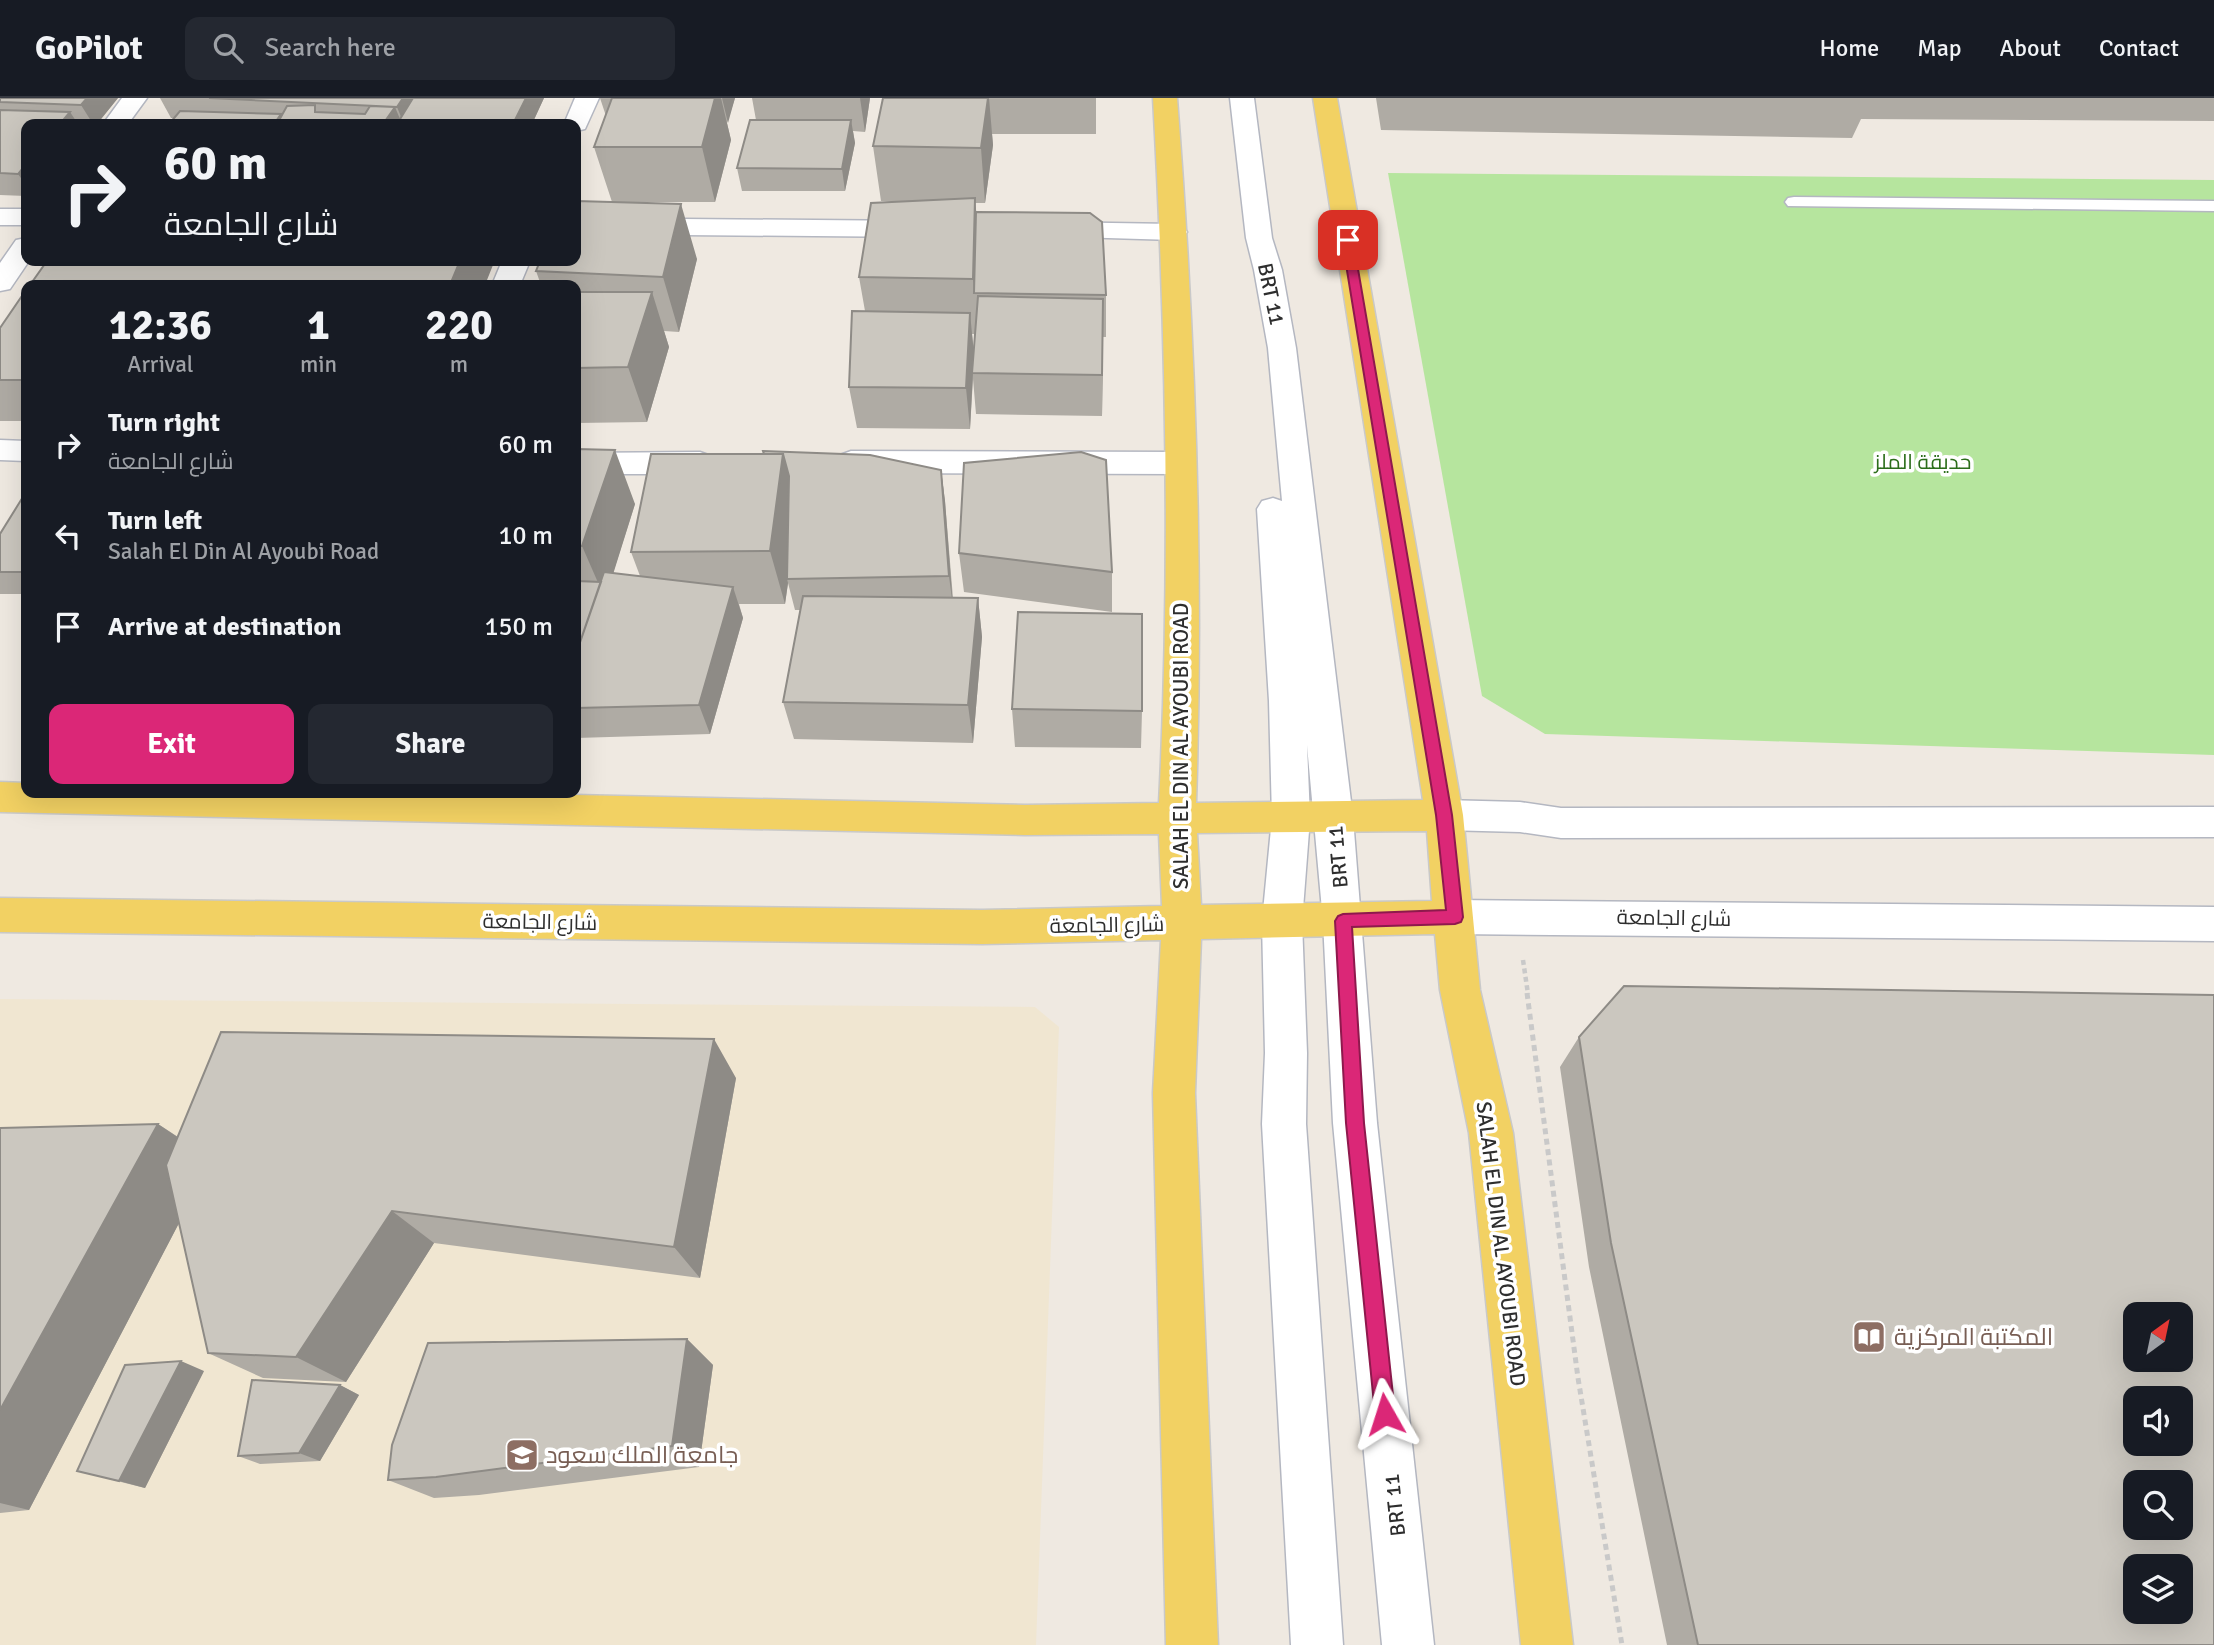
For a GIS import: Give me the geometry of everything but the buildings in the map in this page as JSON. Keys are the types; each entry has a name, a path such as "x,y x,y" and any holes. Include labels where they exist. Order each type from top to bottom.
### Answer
{"main road":[{"path":"119,119 135,98"},
{"path":"578,119 587,98"},
{"name":"SALAH EL DIN AL AYOUBI ROAD","path":"1165,98 1174,232 1182,696 1177,819 1182,924 1174,1093 1192,1645"},
{"name":"BRT 11","path":"1242,98 1259,238 1255,279 1287,701 1313,818 1343,921 1355,1123 1408,1645"},
{"name":"SALAH EL DIN AL AYOUBI ROAD","path":"1325,98 1444,815 1460,990 1491,1133 1547,1645"},
{"path":"0,217 21,217"},
{"path":"581,226 941,229"},
{"path":"1023,230 1174,232"},
{"path":"0,283 21,253"},
{"path":"0,450 21,451"},
{"path":"821,462 1179,463"},
{"path":"581,464 726,463"},
{"path":"0,797 21,797"},
{"path":"326,798 1025,820 1444,815 1520,817 1561,823 2214,822"},
{"name":"BRT 11","path":"1313,818 1282,922 1284,1124 1317,1645"},
{"name":"شارع الجامعة","path":"0,915 982,928 1455,917 2214,924"}],"lane":[{"path":"1794,202 2210,210"}],"path":[{"path":"1517,917 1577,1378 1622,1645"}],"shaded area":[{"name":"جامعة الملك سعود","path":"0,999 1035,1007 1059,1027 1036,1645 0,1645"}],"green space":[{"name":"حديقة الملز","path":"1388,173 2214,180 2214,755 1545,734 1482,696"}],"place":[{"name":"المكتبة المركزية","path":"1869,1337"},
{"name":"جامعة الملك سعود","path":"522,1455"}],"route":[{"path":"1348,240 1444,815 1455,917 1343,921 1355,1123 1385,1414"}]}
